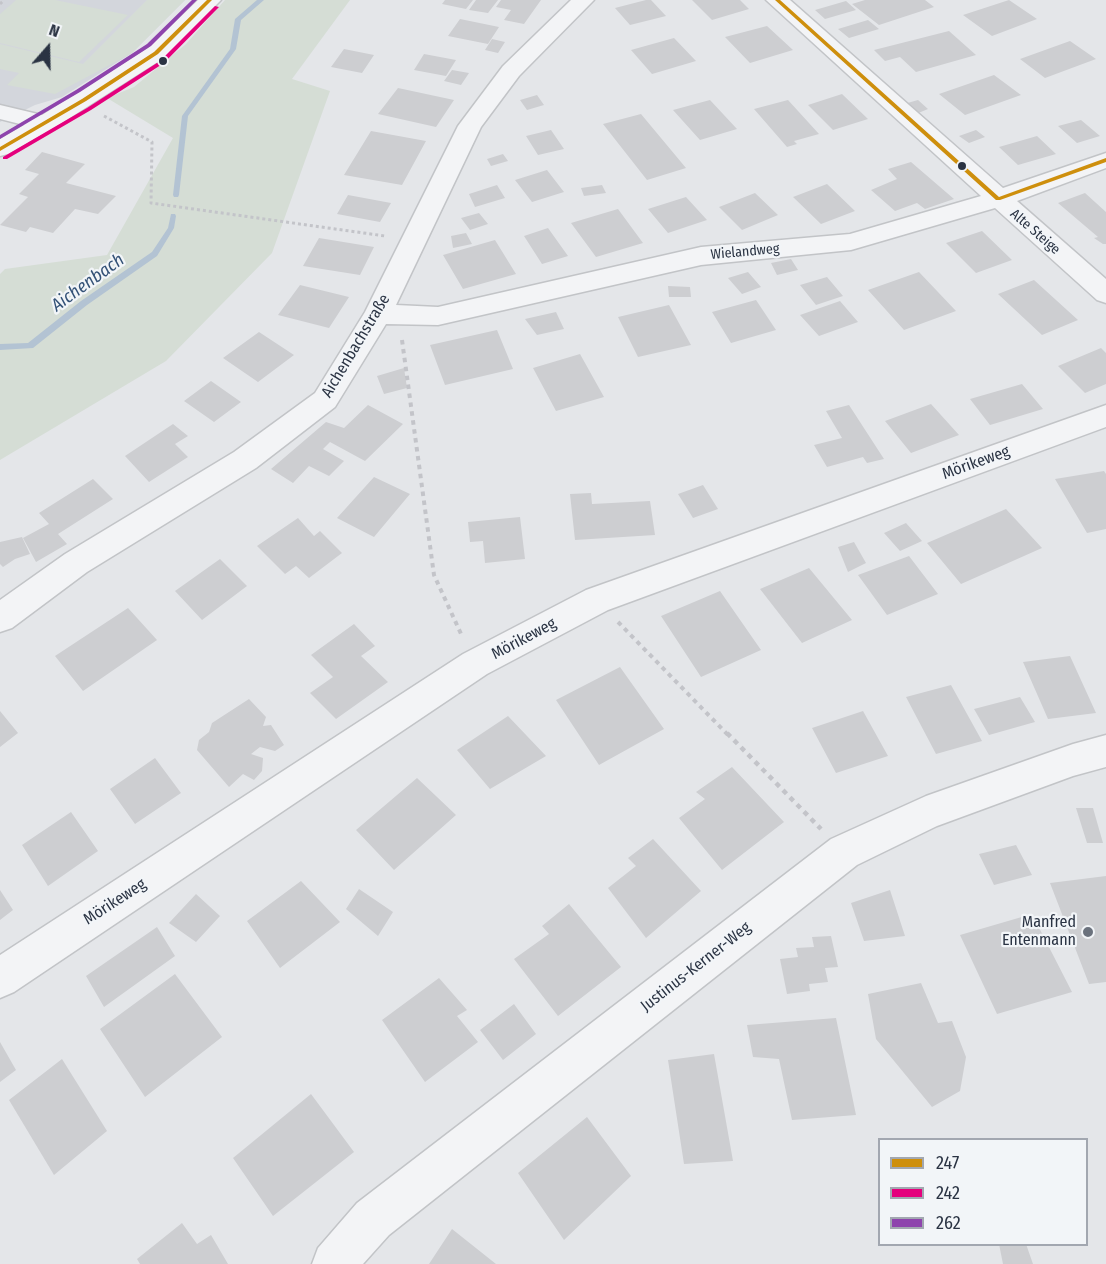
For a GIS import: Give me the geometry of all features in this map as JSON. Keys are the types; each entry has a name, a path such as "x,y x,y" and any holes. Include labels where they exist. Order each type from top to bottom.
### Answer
{"street":[{"path":"0,149 84,100 156,52 210,0"},
{"name":"Aichenbachstraße","path":"0,618 76,563 245,460 325,400 391,315 470,126 511,71 583,0"},
{"name":"Alte Steige","path":"777,0 1106,294"},
{"path":"0,112 46,123"},
{"name":"Wielandweg","path":"391,315 438,316 701,256 851,242 998,199 1106,160"},
{"name":"Mörikeweg","path":"0,978 476,664 597,600 1106,416"},
{"name":"Justinus-Kerner-Weg","path":"334,1264 373,1219 844,852 926,813 1073,759 1106,751"}],"path":[{"path":"0,4 4,0"},
{"path":"84,100 91,109 152,142 151,202 352,231"},
{"path":"391,315 402,335 434,575 476,664"},
{"path":"597,600 844,852"}],"shaded area":[{"path":"0,0 185,0 132,53 62,97 35,105 0,122"},
{"path":"16,0 55,0 128,15 79,62 0,43 0,14"},
{"path":"147,0 185,0 132,53 55,94 7,85 19,73 0,69 0,44 83,64"},
{"path":"225,0 350,0 292,79 330,91 272,253 166,361 0,460 0,274 5,269 107,255 173,138 107,98 134,87 186,44"}],"building":[{"path":"445,0 473,0 466,9 442,4"},
{"path":"476,0 498,0 488,13 469,10"},
{"path":"501,0 541,0 524,24 504,20 511,10 496,7"},
{"path":"651,0 666,16 630,25 615,8"},
{"path":"692,0 740,0 749,9 712,20"},
{"path":"865,0 925,0 934,7 879,25 852,4"},
{"path":"1009,0 1037,19 992,36 963,15"},
{"path":"846,1 856,10 825,19 815,10"},
{"path":"460,19 499,27 488,44 448,36"},
{"path":"868,20 879,29 849,38 838,29"},
{"path":"767,26 793,50 750,63 725,37"},
{"path":"949,31 976,55 916,72 900,57 885,61 874,50"},
{"path":"674,38 696,61 652,74 631,50"},
{"path":"492,39 505,42 498,53 485,50"},
{"path":"1070,41 1096,59 1045,78 1020,59"},
{"path":"344,49 374,55 362,73 331,67"},
{"path":"424,54 456,60 446,76 414,70"},
{"path":"452,70 469,73 461,85 444,81"},
{"path":"994,75 1021,95 965,115 939,94"},
{"path":"398,88 454,100 436,127 378,114"},
{"path":"842,94 868,119 833,130 808,105"},
{"path":"537,95 544,105 527,110 520,100"},
{"path":"710,100 737,129 700,140 673,110"},
{"path":"788,100 819,134 794,141 797,144 787,147 754,109"},
{"path":"918,100 928,109 916,114 904,104"},
{"path":"641,114 686,168 647,180 603,124"},
{"path":"1081,120 1100,136 1077,143 1058,126"},
{"path":"551,130 564,149 538,155 526,136"},
{"path":"976,130 985,137 969,143 959,136"},
{"path":"371,131 426,141 402,185 344,175"},
{"path":"1037,136 1056,154 1018,165 999,147"},
{"path":"42,152 85,164 66,183 116,196 98,214 75,209 53,233 30,227 26,232 0,225 28,197 19,194 39,174 25,170"},
{"path":"503,154 508,161 491,166 487,159"},
{"path":"911,162 954,199 925,209 917,203 895,211 871,190 897,179 888,169"},
{"path":"547,170 564,192 532,202 515,180"},
{"path":"827,184 855,211 821,224 793,197"},
{"path":"497,185 505,198 475,207 469,194"},
{"path":"602,185 606,193 584,196 581,188"},
{"path":"755,193 778,215 742,230 719,207"},
{"path":"1085,193 1106,212 1106,244 1094,238 1098,237 1058,203"},
{"path":"348,195 391,203 380,222 337,214"},
{"path":"686,197 707,220 668,233 648,209"},
{"path":"618,209 643,243 596,257 571,223"},
{"path":"479,213 488,224 470,230 461,218"},
{"path":"548,228 568,256 542,264 524,236"},
{"path":"982,231 1012,260 976,273 946,243"},
{"path":"466,233 472,244 453,248 451,236"},
{"path":"319,238 374,247 360,275 303,266"},
{"path":"495,240 516,274 463,289 443,255"},
{"path":"791,259 798,270 777,275 771,263"},
{"path":"748,272 761,287 742,294 728,278"},
{"path":"919,272 956,311 904,330 868,290"},
{"path":"827,277 843,296 816,305 800,285"},
{"path":"1034,280 1078,320 1042,335 998,294"},
{"path":"300,285 349,297 329,328 278,315"},
{"path":"668,286 690,287 691,297 669,297"},
{"path":"756,300 776,330 731,343 712,312"},
{"path":"840,301 858,322 819,336 800,315"},
{"path":"669,305 691,345 638,357 618,317"},
{"path":"556,312 564,329 537,335 525,319"},
{"path":"497,330 513,369 445,385 430,345"},
{"path":"259,332 294,355 258,382 223,358"},
{"path":"1101,348 1106,353 1106,384 1085,393 1058,366"},
{"path":"580,354 604,397 556,411 533,368"},
{"path":"404,368 407,388 384,394 377,376"},
{"path":"211,381 241,402 214,422 184,401"},
{"path":"1022,384 1043,409 990,425 970,399"},
{"path":"931,404 959,435 911,453 885,421"},
{"path":"368,405 403,424 365,461 330,442 323,449 344,461 329,476 309,466 293,483 271,469 326,422 344,428"},
{"path":"849,405 884,459 867,463 863,457 827,467 814,445 842,438 826,411"},
{"path":"173,424 188,436 175,444 188,457 149,482 125,456"},
{"path":"1104,471 1106,474 1106,529 1087,533 1055,479"},
{"path":"374,477 410,494 374,537 337,518"},
{"path":"93,479 113,499 58,534 67,544 36,562 23,538 49,524 39,513"},
{"path":"703,485 718,509 693,518 678,494"},
{"path":"591,493 592,504 650,501 655,535 575,540 570,494"},
{"path":"1006,509 1042,548 961,584 927,543"},
{"path":"520,517 525,559 485,563 483,541 470,542 468,522"},
{"path":"298,518 314,536 320,531 342,553 309,578 296,566 285,574 257,546"},
{"path":"906,523 922,541 900,551 884,533"},
{"path":"22,537 30,554 15,559 3,567 0,564 0,542"},
{"path":"854,542 866,563 848,572 838,547"},
{"path":"909,556 938,594 887,615 858,575"},
{"path":"220,559 247,586 202,620 175,591"},
{"path":"809,568 852,620 802,643 760,589"},
{"path":"720,591 761,650 701,677 661,616"},
{"path":"128,608 157,640 83,691 55,656"},
{"path":"354,624 375,646 361,656 388,682 336,719 310,693 333,677 311,655"},
{"path":"1070,656 1096,713 1048,719 1023,662"},
{"path":"620,667 664,729 599,765 556,700"},
{"path":"951,685 982,741 936,754 906,697"},
{"path":"1020,697 1035,722 989,735 974,709"},
{"path":"249,699 266,717 263,726 271,725 284,745 275,751 260,747 251,754 263,758 262,771 254,780 243,774 229,787 197,750 199,740 209,732 212,723"},
{"path":"0,711 18,733 0,747"},
{"path":"863,711 888,756 836,773 812,728"},
{"path":"508,716 546,756 490,789 457,750"},
{"path":"155,758 181,793 135,824 110,789"},
{"path":"732,767 784,822 722,870 679,818 705,799 696,792"},
{"path":"417,778 456,815 394,870 356,830"},
{"path":"1076,808 1093,808 1103,843 1087,843"},
{"path":"71,812 98,851 48,886 22,845"},
{"path":"653,839 701,891 646,938 608,888 636,866 628,858"},
{"path":"1016,845 1032,875 994,885 979,854"},
{"name":"Manfred Entenmann","path":"1106,876 1106,982 1089,984 1050,883"},
{"path":"301,881 340,922 280,968 247,921"},
{"path":"359,889 393,912 378,936 346,909"},
{"path":"0,890 13,910 0,920"},
{"path":"890,890 905,936 864,941 851,903"},
{"path":"196,894 220,916 196,942 169,923"},
{"path":"569,904 621,967 558,1016 514,959 549,934 542,926"},
{"path":"1032,914 1072,992 997,1014 960,935"},
{"path":"157,927 175,956 104,1007 86,976"},
{"path":"831,936 838,967 825,968 828,982 809,984 810,991 787,994 780,959 798,957 796,948 814,947 812,937"},
{"path":"175,974 222,1037 145,1097 100,1029"},
{"path":"439,978 467,1010 457,1016 478,1042 425,1082 382,1020"},
{"path":"921,983 938,1023 952,1021 966,1057 960,1091 932,1107 876,1039 868,994"},
{"path":"514,1004 536,1034 503,1060 480,1030"},
{"path":"836,1018 856,1115 792,1120 779,1059 753,1057 747,1025"},
{"path":"0,1042 16,1070 0,1082"},
{"path":"714,1054 733,1161 684,1164 668,1060"},
{"path":"62,1059 107,1131 54,1175 9,1100"},
{"path":"311,1094 354,1152 273,1216 233,1158"},
{"path":"587,1117 631,1176 564,1240 518,1173"},
{"path":"182,1223 197,1244 211,1235 228,1264 140,1264 137,1259"},
{"path":"452,1229 496,1264 429,1264"},
{"path":"999,1246 1027,1246 1033,1264 1003,1264"}],"waterway":[{"name":"Aichenbach","path":"176,195 185,116 233,49 238,19 261,0"},
{"name":"Aichenbach","path":"0,347 30,346 84,303 155,254 171,228 173,216"}],"transit line":[{"name":"262","path":"0,137 78,91 149,45 195,0"},
{"name":"247","path":"0,149 84,100 156,53 210,0"},
{"name":"247","path":"777,0 998,199 1106,160"},
{"name":"242","path":"5,158 89,109 162,62 217,7"}],"place":[{"name":"Manfred Entenmann","path":"1088,932"}]}
